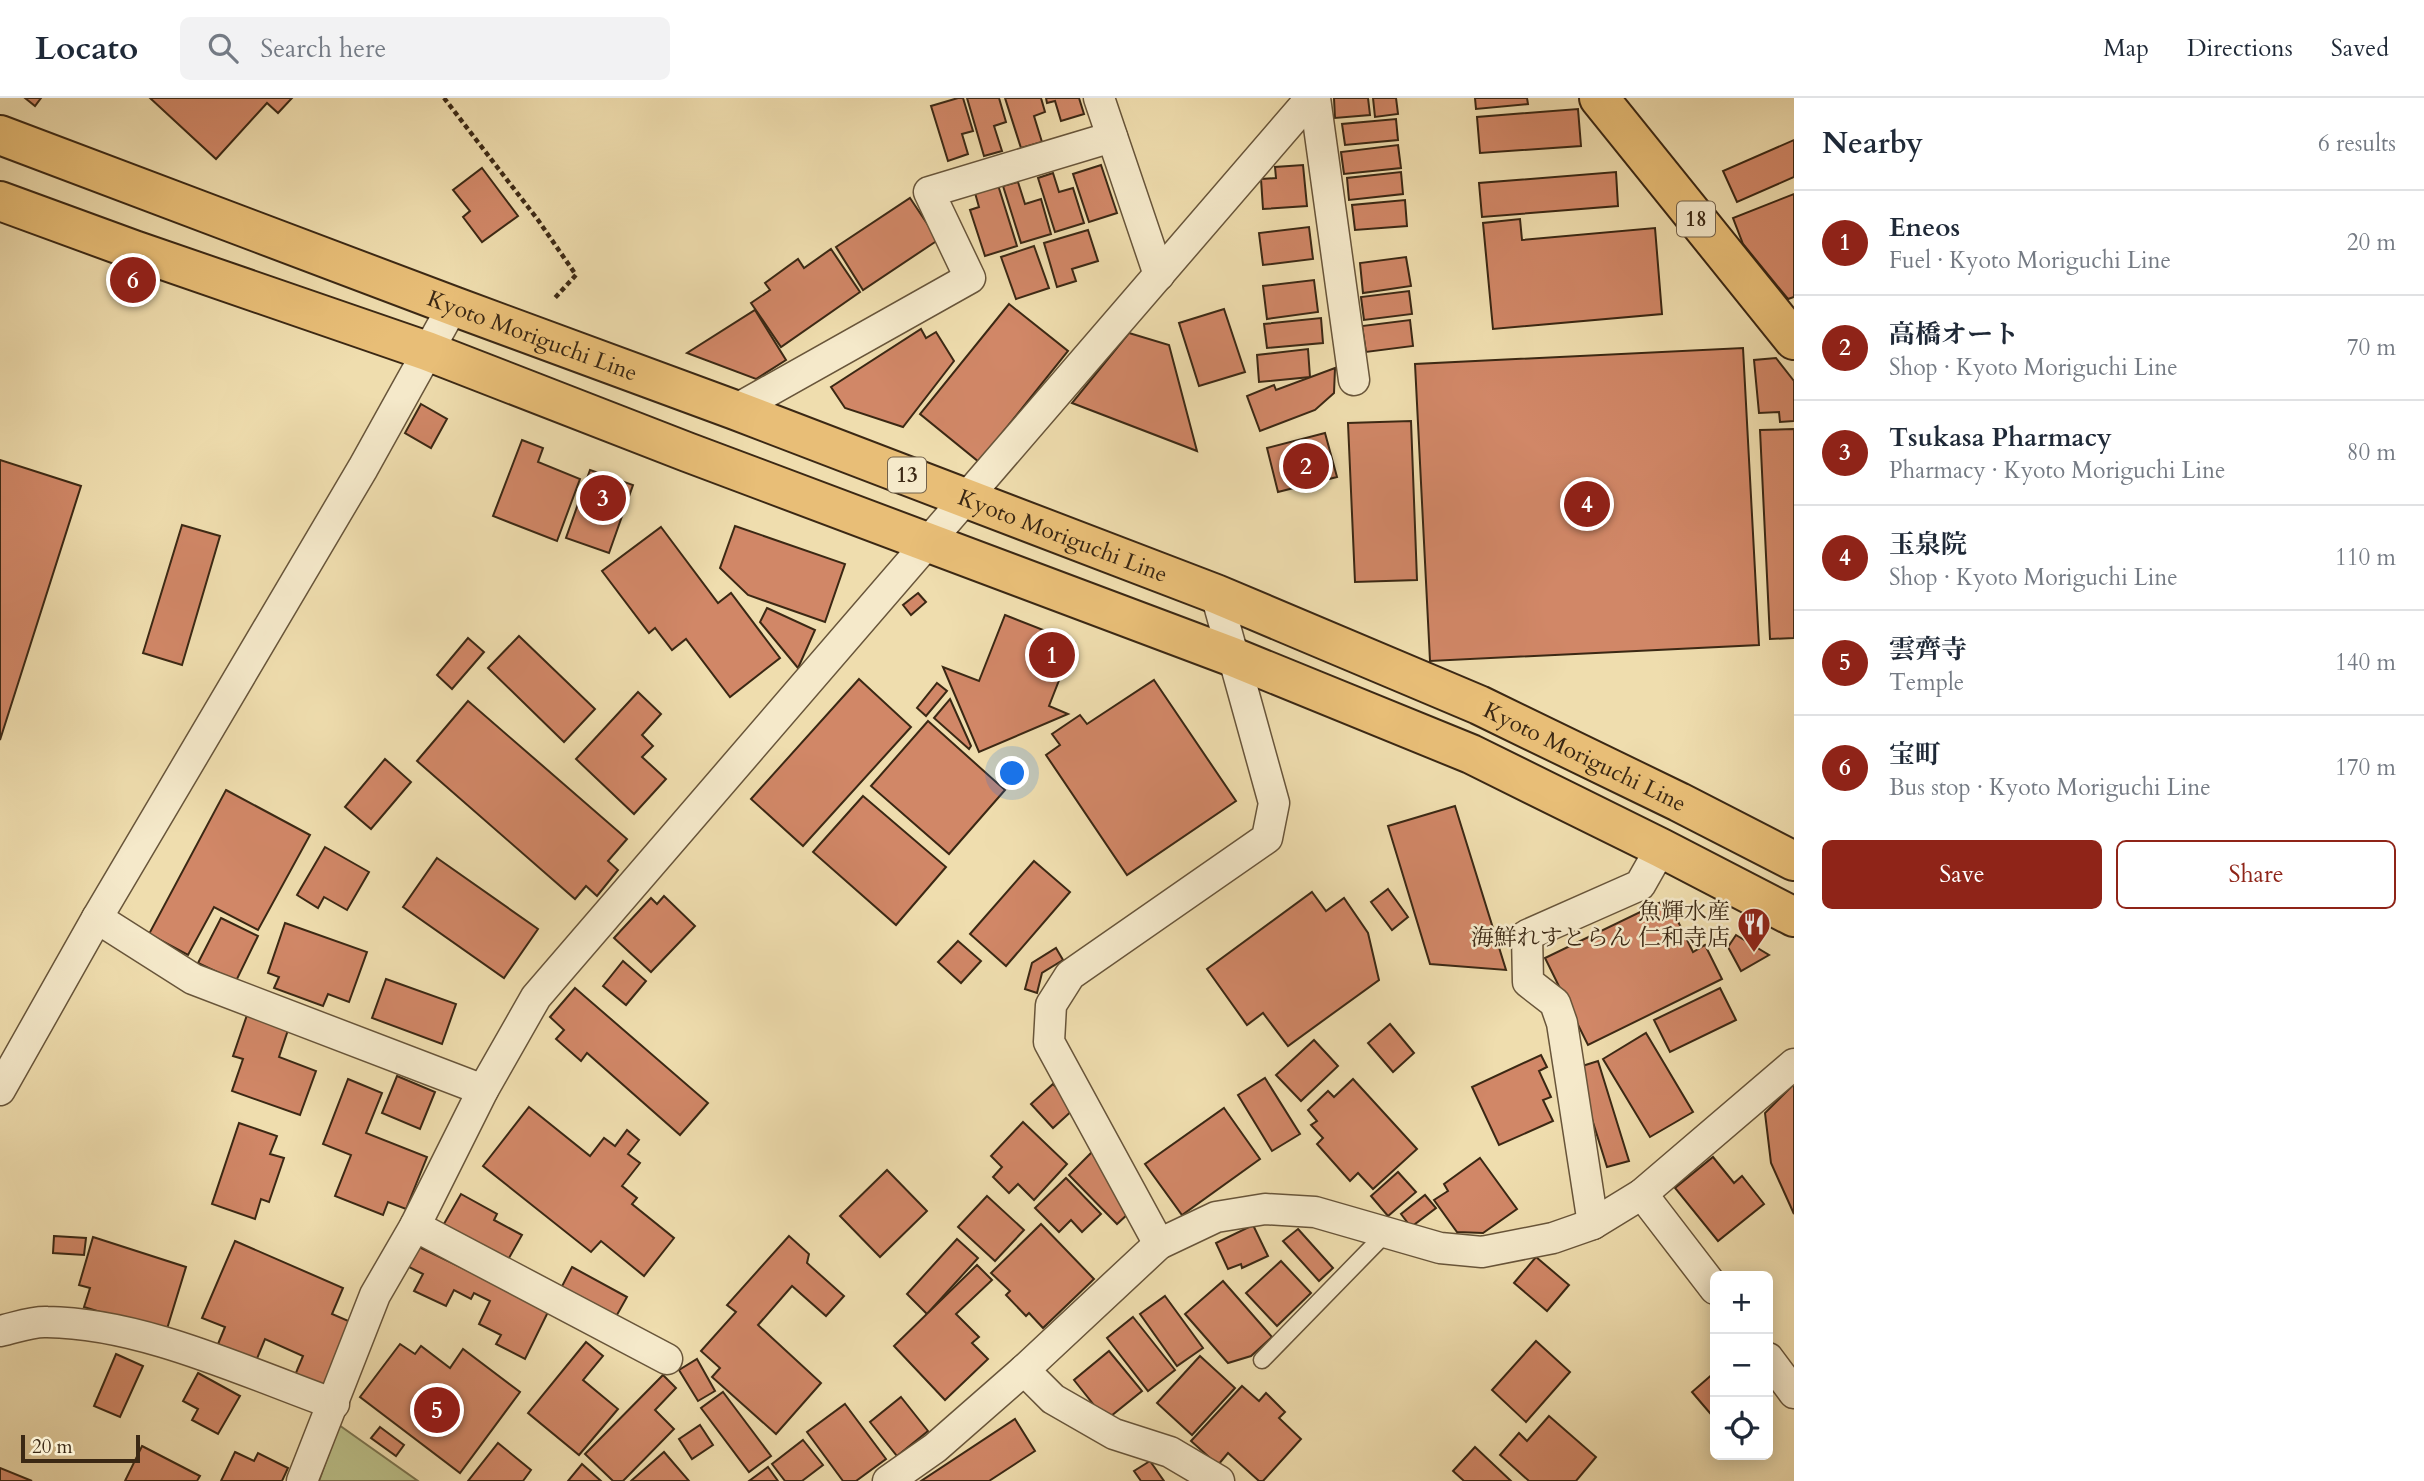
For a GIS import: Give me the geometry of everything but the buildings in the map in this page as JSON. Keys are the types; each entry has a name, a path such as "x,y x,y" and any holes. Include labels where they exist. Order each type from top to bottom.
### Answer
{"main road":[{"name":"18","path":"1599,98 1782,312 1794,340"},
{"name":"Kyoto Moriguchi Line","path":"0,135 735,410 1216,594 1479,705 1794,861"},
{"name":"Kyoto Moriguchi Line","path":"0,201 427,351 687,452 1233,657 1471,754 1794,917"}],"street":[{"path":"1099,98 1159,275"},
{"path":"302,1481 375,1295 415,1226 483,1090 536,997 1313,98"},
{"path":"1313,98 1354,380"},
{"path":"735,410 970,278 929,191 1112,137"},
{"path":"0,1090 97,918 363,468 453,306"},
{"path":"1159,1244 1049,1042 1051,1004 1070,975 1267,838 1274,803 1216,594"},
{"path":"1593,1224 1563,1023 1555,1003 1528,982 1527,936 1640,885 1661,848"},
{"path":"97,918 193,979 483,1090"},
{"path":"888,1481 935,1448 1024,1370 1159,1244 1216,1217 1265,1209 1315,1212 1440,1248 1482,1252 1553,1238 1593,1224 1642,1194 1794,1064"},
{"path":"1642,1194 1710,1282"},
{"path":"415,1226 667,1359"},
{"path":"0,1331 44,1321 96,1326 175,1346 334,1404"},
{"path":"1773,1365 1794,1393"},
{"path":"1024,1370 1053,1399 1114,1434 1170,1452 1219,1481"}],"lane":[{"path":"1262,1360 1387,1232"}],"path":[{"path":"444,98 538,220 576,275 554,299 518,330"}],"green space":[{"path":"339,1425 418,1481 319,1481"}],"place":[{"name":"宝町","path":"133,280"},
{"name":"高橋オート","path":"1306,466"},
{"name":"Tsukasa Pharmacy","path":"603,498"},
{"name":"玉泉院","path":"1587,504"},
{"name":"Eneos","path":"1052,655"},
{"name":"魚輝水産 海鮮れすとらん 仁和寺店","path":"1754,954"},
{"name":"雲齊寺","path":"437,1410"}]}
